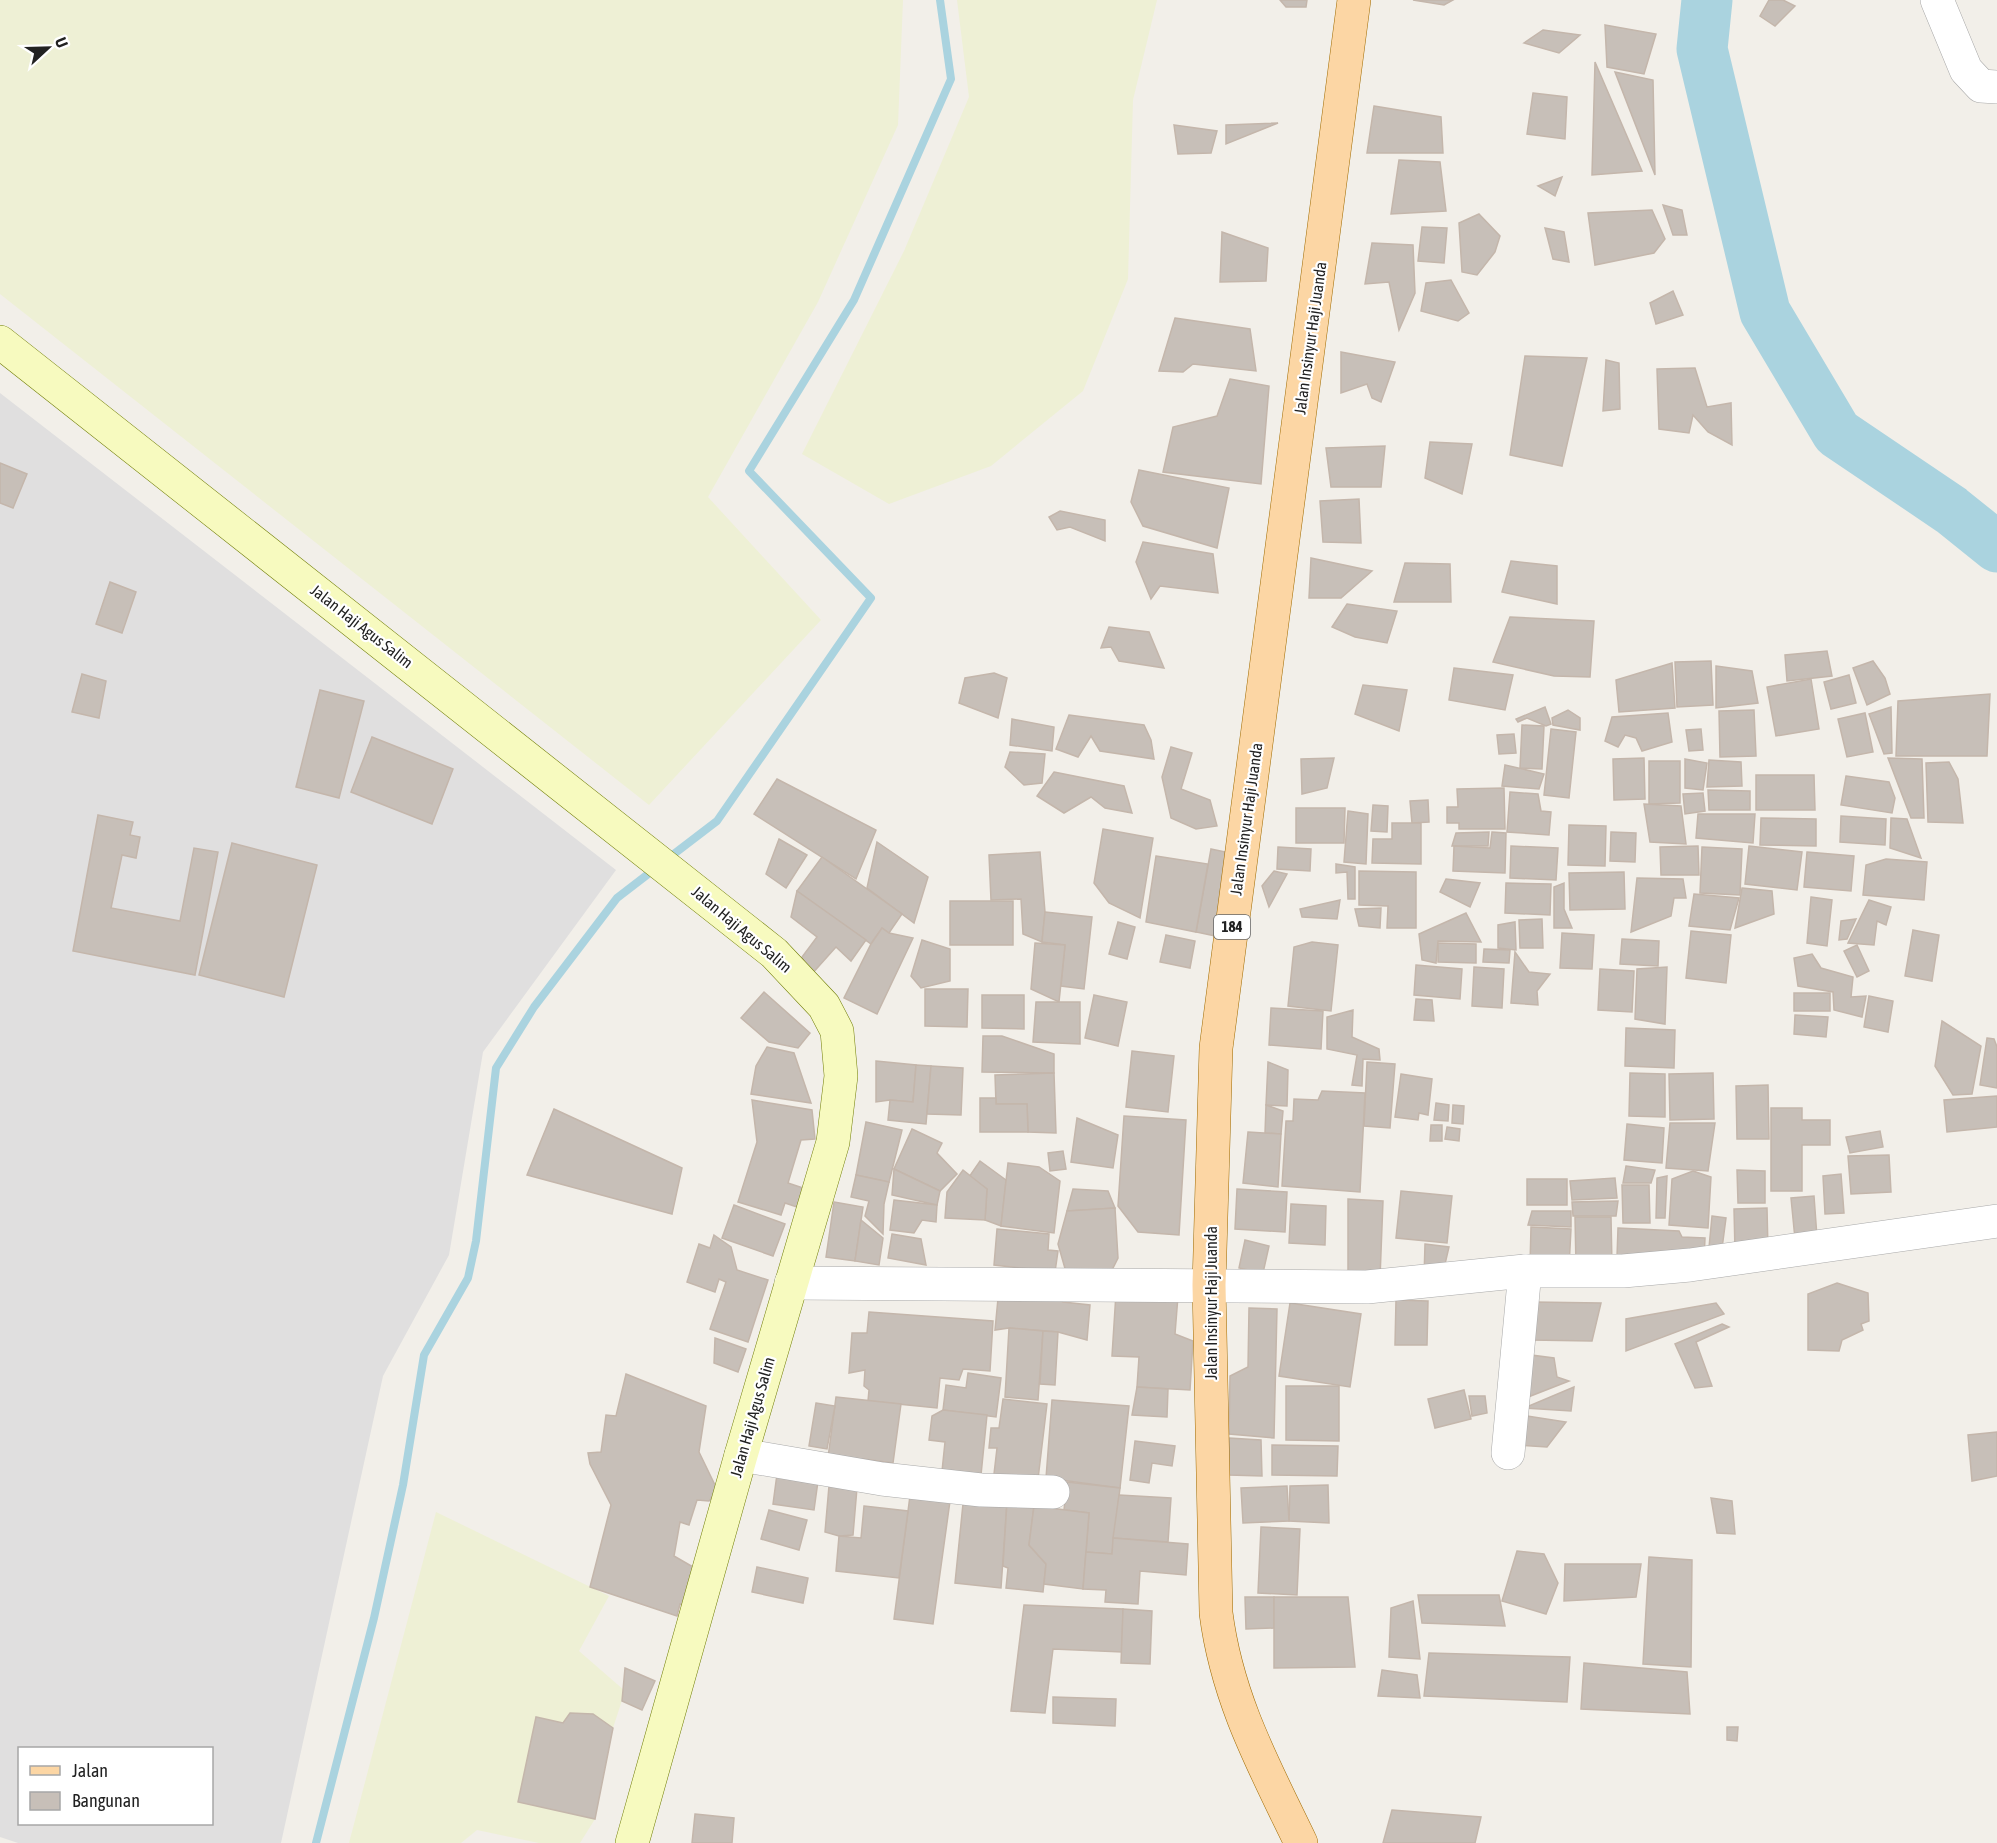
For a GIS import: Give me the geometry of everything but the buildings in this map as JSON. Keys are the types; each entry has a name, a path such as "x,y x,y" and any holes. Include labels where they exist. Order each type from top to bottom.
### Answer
{"main road":[{"name":"Jalan Insinyur Haji Juanda","path":"1301,1843 1238,1709 1220,1645 1216,1613 1209,1285 1216,1048 1354,0"}],"street":[{"path":"1938,0 1966,70 1981,86 1997,87"},
{"name":"Jalan Haji Agus Salim","path":"0,342 774,953 824,1006 837,1031 840,1076 833,1142 741,1455 632,1843"},
{"path":"791,1283 1367,1287 1525,1270 1623,1271 1690,1265 1997,1221"},
{"path":"1508,1453 1525,1270"},
{"path":"741,1455 882,1479 981,1490 1053,1492"}],"shaded area":[{"path":"0,393 616,870 483,1052 449,1255 383,1376 281,1843 18,1843 0,1837"}],"green space":[{"path":"0,0 903,0 898,125 818,302 708,497 821,620 649,805 0,294"},
{"path":"957,0 1157,0 1133,100 1128,279 1083,391 991,466 889,504 802,454 904,251 969,97"},
{"path":"436,1512 609,1596 579,1651 625,1691 613,1728 595,1819 580,1843 539,1843 477,1830 461,1843 349,1843"}],"waterway":[{"path":"666,860 717,821 871,598 749,471 854,300 951,79 940,0"},
{"path":"1707,0 1702,49 1765,312 1837,433 1951,510 1997,547"},
{"path":"316,1843 374,1618 403,1485 424,1355 468,1278 476,1241 496,1068 534,1007 617,898 656,868"}]}
